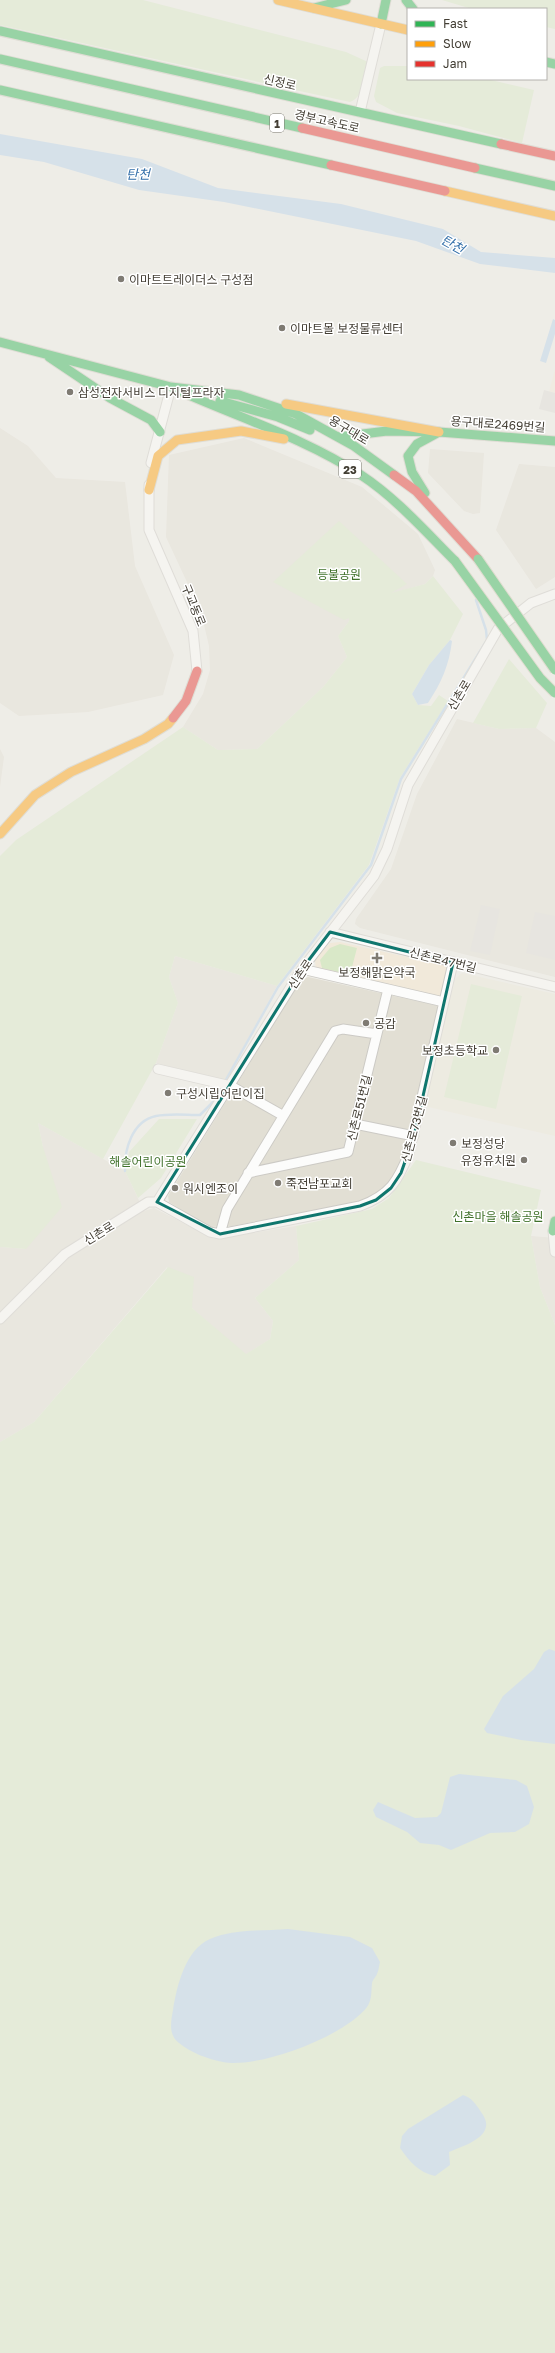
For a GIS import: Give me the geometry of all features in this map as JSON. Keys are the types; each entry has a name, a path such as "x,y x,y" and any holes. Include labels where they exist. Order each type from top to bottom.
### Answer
{"main road":[{"path":"278,0 407,30"},
{"path":"313,9 346,0"},
{"path":"381,24 386,0"},
{"path":"406,0 412,8"},
{"name":"신정로","path":"0,31 555,156"},
{"name":"경부고속도로","path":"0,59 555,186"},
{"path":"0,90 555,216"},
{"name":"용구대로","path":"0,342 171,387 239,395 296,414 338,437 398,478 440,515 478,559 555,670"},
{"path":"44,353 110,398 150,420 160,432"},
{"path":"171,387 278,417 311,431 338,437"},
{"name":"용구대로","path":"171,387 294,440 360,475 399,504 455,562 540,678 555,694"},
{"path":"239,395 439,432"},
{"path":"223,410 309,436 326,438 387,431 439,432"},
{"path":"149,490 158,456 177,440 241,431 294,440"},
{"path":"439,432 418,441 409,454 410,471 440,515"},
{"name":"용구대로2469번길","path":"439,432 555,441"},
{"name":"구교동로","path":"0,834 35,795 71,772 144,739 168,724 186,701 197,671"},
{"path":"553,1231 555,1221"}],"street":[{"path":"360,112 381,24"},
{"name":"구교동로","path":"171,387 152,458 149,490 149,530 193,631 197,671"},
{"name":"신촌로","path":"0,1319 65,1254 148,1202 157,1202 231,1086 302,969 374,876 386,849 408,785 498,629 531,603 555,594"},
{"name":"신촌로47번길","path":"330,932 555,987"},
{"name":"신촌로73번길","path":"220,1234 360,1206 376,1200 391,1188 401,1173 414,1136 453,963"},
{"path":"302,969 444,1002"},
{"name":"신촌로51번길","path":"248,1173 348,1152 388,989"},
{"path":"157,1202 210,1232 220,1234 227,1209 282,1115 335,1031 343,1029 377,1034"},
{"path":"158,1069 231,1086 282,1115"},
{"path":"355,1124 414,1136"},
{"path":"553,1231 555,1252"}],"highlighted area":[{"path":"330,932 453,963 414,1136 401,1173 391,1188 376,1200 360,1206 220,1234 157,1202 302,969"}],"shaded area":[{"path":"555,369 555,393 549,392"},
{"path":"544,390 555,393 555,413 539,409"},
{"path":"0,428 28,446 56,478 125,482 135,566 174,655 163,695 88,712 19,716 0,703"},
{"path":"244,438 362,487 418,534 435,570 433,576 425,584 379,597 349,621 338,636 347,657 323,687 257,749 218,750 183,727 203,694 210,670 209,646 201,612 166,537 169,455"},
{"path":"430,449 484,453 480,513 473,514 464,511 428,473"},
{"path":"519,464 555,467 555,577 536,589 496,530"},
{"path":"457,719 499,729 536,728 555,742 555,977 360,928 355,924 356,919 391,869 417,794"},
{"path":"0,749 4,757 0,787"},
{"path":"481,905 500,909 490,955 470,951"},
{"path":"535,912 555,916 555,960 526,953"},
{"path":"340,942 447,966 440,998 316,969 315,961 318,955 330,943"},
{"path":"175,956 277,986 225,1080 156,1063 178,1003 169,977"},
{"name":"보정초등학교","path":"462,973 555,994 555,1136 424,1106 455,979"},
{"path":"308,977 439,1006 406,1150 398,1170 388,1185 375,1196 360,1201 232,1226 209,1227 169,1202 168,1196 300,981"},
{"path":"38,1123 125,1171 144,1211 154,1208 214,1239 296,1226 299,1260 255,1298 273,1321 270,1339 245,1355 192,1308 167,1267 34,1422 0,1442 0,1247 26,1249 43,1147"},
{"path":"531,1236 555,1238 555,1325 540,1287"}],"green space":[{"path":"0,0 143,0 346,52 368,62 364,85 359,95 350,102 0,25"},
{"path":"442,0 555,0 555,29 547,27 547,8 469,8"},
{"path":"384,66 407,66 407,80 491,80 534,90 522,143 459,126 397,113 376,102 374,96 380,68"},
{"name":"등불공원","path":"339,521 407,584 391,593 425,584 433,576 463,614 450,640 429,665 412,694 418,705 431,706 439,695 448,701 400,778 369,865 277,986 175,956 169,977 178,1003 156,1063 103,1159 38,1123 43,1147 62,1207 26,1249 0,1247 0,856 16,840 183,727 218,750 257,749 323,687 347,657 338,636 349,621 349,618 344,620 273,582"},
{"path":"509,659 547,703 536,728 499,729 473,723"},
{"path":"340,944 357,948 350,975 322,968 320,960 330,948"},
{"path":"471,984 522,996 496,1109 444,1097"},
{"name":"해솔어린이공원","path":"159,1119 197,1119 161,1178 138,1198 125,1171 129,1152"},
{"name":"신촌마을 해솔공원","path":"416,1160 541,1190 531,1236 540,1287 555,1325 555,2353 0,2353 0,1442 34,1422 168,1267 194,1277 192,1308 246,1354 270,1339 273,1321 255,1298 299,1260 296,1226 372,1209 389,1198"}],"water":[{"name":"탄천","path":"0,134 142,159 218,188 341,204 443,229 481,252 555,258 555,273 480,264 416,241 224,202 139,190 44,162 0,155"},
{"path":"553,319 555,320 555,334 546,363 540,361"},
{"path":"450,640 452,641 449,658 441,681 428,703 418,705 412,694 429,665"},
{"path":"549,1649 555,1651 555,1744 521,1740 487,1733 484,1729 503,1696 534,1669 544,1652"},
{"path":"459,1774 516,1780 527,1786 534,1807 529,1824 515,1832 490,1833 451,1850 439,1845 420,1843 407,1832 376,1817 373,1810 378,1802 415,1818 437,1817 441,1813 450,1777"},
{"path":"288,1929 350,1937 372,1948 380,1962 379,1969 372,1983 370,2002 356,2018 340,2029 300,2048 279,2055 239,2063 223,2062 194,2053 176,2040 173,2036 171,2023 177,1990 188,1960 201,1944 210,1939 228,1934 248,1931"},
{"path":"463,2095 474,2102 485,2120 486,2127 483,2133 478,2138 464,2146 449,2152 450,2165 435,2176 424,2172 411,2162 400,2148 402,2136 408,2129"}],"waterway":[{"path":"125,1171 128,1146 135,1130 141,1124 148,1119 161,1115 200,1115 214,1101 278,987 371,865 401,779 487,640 486,630 476,600"}],"traffic: fast":[{"path":"314,8 346,0"},
{"path":"381,24 386,0"},
{"path":"406,0 412,8"},
{"path":"0,31 501,144"},
{"path":"0,59 302,128"},
{"path":"547,62 555,64"},
{"path":"0,90 331,165"},
{"path":"475,168 555,186"},
{"path":"0,342 171,387 239,395 296,414 354,446 394,475"},
{"path":"49,357 110,398 151,420 160,432"},
{"path":"184,393 296,440 340,462 361,475 398,504 455,561"},
{"path":"220,401 278,417 310,430"},
{"path":"338,437 387,431 439,432 555,441"},
{"path":"425,493 412,472 408,456 417,444 439,432"},
{"path":"478,559 555,670"},
{"path":"455,561 540,678 555,693"},
{"path":"553,1231 555,1221"}],"traffic: slow":[{"path":"278,0 407,30"},
{"path":"445,191 555,216"},
{"path":"286,404 439,432"},
{"path":"149,490 158,456 177,440 241,431 284,439"},
{"path":"0,834 35,795 71,772 144,739 168,724 173,718"}],"traffic: jam":[{"path":"302,128 475,168"},
{"path":"501,144 555,156"},
{"path":"331,165 445,191"},
{"path":"394,475 416,491 478,559"},
{"path":"173,718 186,701 197,671"}],"place":[{"name":"이마트트레이더스 구성점","path":"121,279"},
{"name":"이마트몰 보정물류센터","path":"282,328"},
{"name":"삼성전자서비스 디지털프라자","path":"70,392"},
{"name":"보정해맑은약국","path":"377,958"},
{"name":"공감","path":"366,1023"},
{"name":"보정초등학교","path":"496,1050"},
{"name":"구성시립어린이집","path":"168,1093"},
{"name":"보정성당","path":"453,1143"},
{"name":"유정유치원","path":"524,1160"},
{"name":"죽전남포교회","path":"278,1183"},
{"name":"워시엔조이","path":"175,1188"}]}
